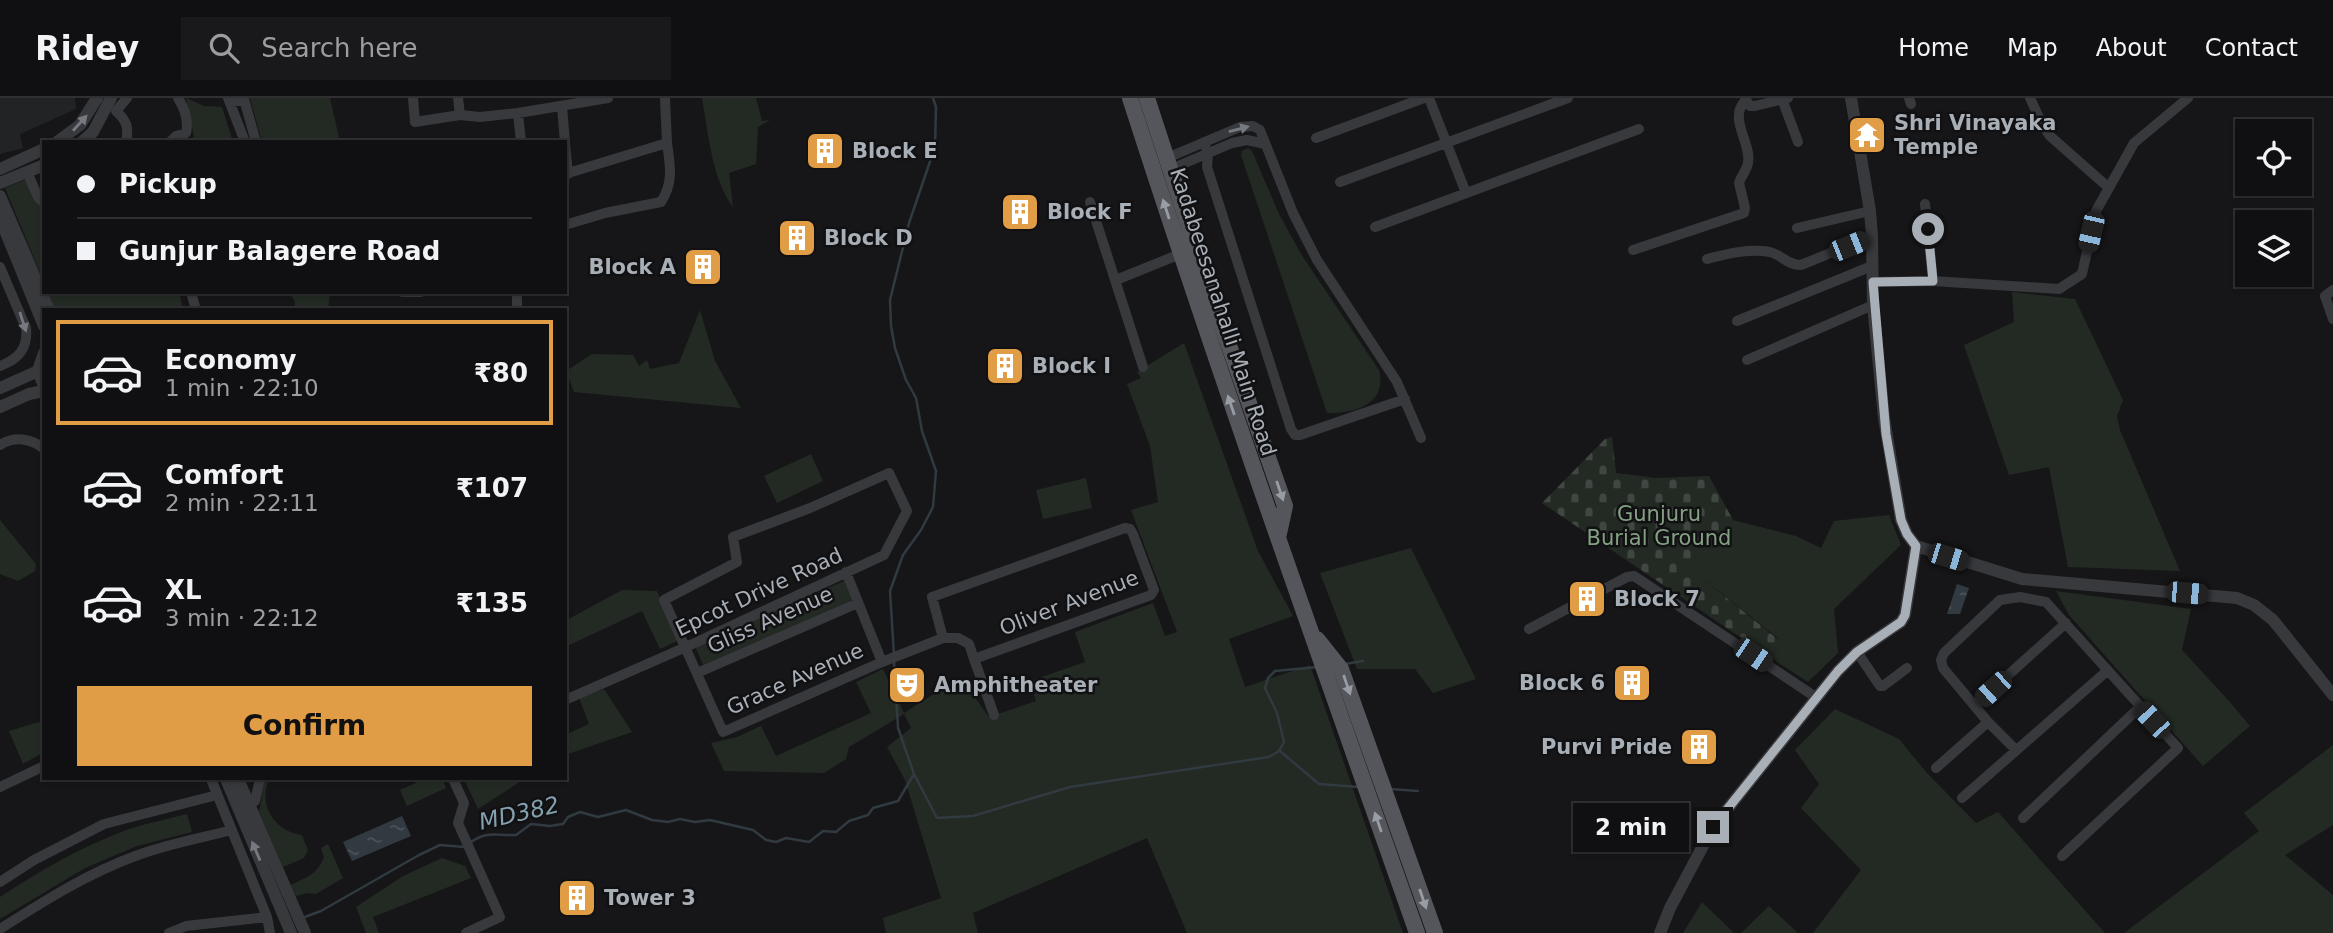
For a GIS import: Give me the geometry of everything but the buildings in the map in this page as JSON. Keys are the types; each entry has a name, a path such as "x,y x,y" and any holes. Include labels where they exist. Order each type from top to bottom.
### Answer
{"main road":[{"name":"Kadabeesanahalli Main Road","path":"1130,98 1277,539 1417,933"},
{"name":"Kadabeesanahalli Main Road","path":"1147,98 1209,288 1285,506 1277,539"},
{"name":"Kadabeesanahalli Main Road","path":"1309,629 1341,669 1435,933"}],"street":[{"path":"60,140 80,125 97,98"},
{"path":"84,140 93,132 111,98"},
{"path":"126,140 126,120 116,111 127,98"},
{"path":"172,140 186,133 188,124 184,106 178,98"},
{"path":"413,98 415,122 460,115 480,117 518,113 608,98"},
{"path":"458,98 460,115"},
{"path":"567,224 605,213 661,202 668,191 672,175 665,98"},
{"path":"1316,138 1427,98 1466,193"},
{"path":"1340,182 1567,98"},
{"path":"1851,98 1870,211 1873,305 1884,418 1904,527 1916,546 2022,579 2237,598 2267,614 2333,695"},
{"path":"2030,98 2050,136 2109,188"},
{"path":"1873,282 1933,281 2059,289 2082,274 2096,211 2134,143 2188,98"},
{"path":"1633,250 1744,214 1739,183 1749,160 1739,122 1739,111 1746,99 1750,106 1785,99 1798,142"},
{"path":"243,140 229,101 244,100 255,140"},
{"path":"562,107 565,140"},
{"path":"518,113 522,140"},
{"path":"1375,227 1639,129"},
{"path":"1169,164 1205,148 1247,140 1265,144 1293,213 1317,260 1397,382 1421,438"},
{"path":"567,174 667,143"},
{"path":"1205,148 1207,167 1295,435 1405,399"},
{"path":"0,169 42,150"},
{"path":"0,183 42,166"},
{"path":"27,172 42,200"},
{"path":"0,196 42,294"},
{"path":"1090,202 1143,367"},
{"path":"1925,204 1933,281"},
{"path":"1797,228 1870,211"},
{"path":"0,218 42,321"},
{"path":"1707,259 1756,251 1771,252 1793,265 1801,265 1872,236"},
{"path":"1116,280 1180,254"},
{"path":"1737,321 1872,266"},
{"path":"0,267 26,328 25,349 12,362 0,366"},
{"path":"2333,290 2325,296 2325,300 2333,319"},
{"path":"0,297 12,294"},
{"path":"1747,360 1873,305"},
{"path":"42,359 38,370 42,383"},
{"path":"0,388 38,370"},
{"path":"0,407 42,390"},
{"path":"0,445 7,441 26,439 42,448"},
{"name":"Epcot Drive Road","path":"567,699 686,647 884,555 907,511 889,473 810,508 733,537 737,562 664,600 686,647"},
{"name":"Oliver Avenue","path":"943,638 932,597 1125,528 1130,529 1154,590 1152,595 974,659"},
{"path":"1660,933 1670,908 1713,827 1816,698 1857,652 1901,622 1905,615 1916,546"},
{"path":"846,572 882,662"},
{"path":"1530,629 1634,576 1816,698"},
{"path":"2020,597 2022,579"},
{"path":"2016,750 1988,722 1943,668 1941,660 1944,653 2000,600 2020,597 2046,602 2178,748 2062,856"},
{"name":"Gliss Avenue","path":"697,673 858,603"},
{"path":"1975,705 2066,623"},
{"path":"943,638 958,638 969,644 994,715"},
{"name":"Grace Avenue","path":"697,673 723,732 943,638"},
{"path":"686,647 697,673"},
{"path":"1857,652 1880,686 1907,668"},
{"path":"1962,798 2107,671"},
{"path":"2023,818 2140,707"},
{"path":"1936,768 1988,722"},
{"path":"0,787 42,767"},
{"path":"169,933 186,926 268,925 211,780"},
{"path":"227,780 244,808 289,911 305,933"},
{"path":"238,780 244,808"},
{"path":"244,808 255,801 260,780"},
{"path":"453,780 464,803 458,823 500,917 466,933"},
{"path":"0,882 34,860 104,824 217,795"},
{"path":"0,929 41,902 101,870 139,854 232,830"},
{"path":"289,911 291,933"}],"shaded area":[{"path":"0,98 75,98 76,109 20,134 23,148 0,154"}],"green space":[{"path":"186,98 204,106 222,107 232,140 189,140 194,137"},
{"path":"250,98 330,98 340,140 261,140"},
{"path":"702,98 756,98 762,121 770,120 758,127 756,164 729,173 733,207 716,169"},
{"path":"1248,148 1252,151 1279,214 1301,254 1379,370 1380,382 1374,399 1358,409 1327,413 1241,155 1242,151"},
{"path":"27,179 42,203 42,277 5,188"},
{"path":"2012,292 2075,299 2123,400 2117,416 2120,430 2180,571 2068,567 2049,467 2009,475 1964,345 2014,322"},
{"path":"49,294 179,294 183,308 54,308"},
{"path":"290,294 330,294 328,308 294,308 295,301"},
{"path":"700,310 715,361 741,408 574,392 567,374 567,370 592,354 633,355 639,366 647,360 650,369 679,363"},
{"path":"1184,343 1258,551 1293,616 1229,639 1245,687 1310,665 1403,933 1187,933 1147,838 973,913 978,933 886,933 883,918 941,898 905,780 887,747 911,728 904,714 849,747 846,759 824,773 724,771 711,743 737,737 761,726 776,756 871,713 856,682 883,669 904,713 960,677 989,717 1036,701 1030,681 1085,662 1075,632 1153,603 1165,636 1177,632 1131,510 1158,502 1150,446 1127,384 1141,378 1137,372"},
{"name":"Gunjuru Burial Ground","path":"1612,437 1616,473 1656,478 1709,476 1733,520 1687,566 1779,640 1771,658 1542,503 1605,439"},
{"path":"811,454 823,481 777,503 764,476"},
{"path":"1086,478 1092,508 1043,519 1036,490"},
{"path":"1889,515 1901,545 1834,609 1838,653 1808,682 1771,658 1779,639 1687,566 1733,520 1796,536 1821,548 1834,521"},
{"path":"0,520 36,564 35,571 18,581 0,574"},
{"path":"1411,548 1476,679 1433,693 1415,669 1357,669 1320,573"},
{"path":"844,581 852,600 703,665 695,646"},
{"path":"622,590 657,591 679,640 660,649 642,611 567,646 567,620"},
{"path":"2056,591 2191,609 2182,650 2250,726 2203,766 2069,615"},
{"path":"604,689 632,732 567,754 567,734 589,724 579,698"},
{"path":"1835,709 1899,739 1926,772 1976,823 1998,812 2105,933 1813,933 1861,870 1801,808 1819,784 1795,750"},
{"path":"42,723 42,753 23,764 9,731"},
{"path":"2333,745 2333,825 2285,855 2333,895 2333,933 2124,933 2259,831 2244,813"},
{"path":"265,780 269,780 266,789 267,807 283,828 302,835 308,850 304,858 283,867 259,812"},
{"path":"414,780 442,780 446,788 407,806 400,790 416,783"},
{"path":"468,780 522,780 478,809 465,781"},
{"path":"187,814 192,832 137,846 85,868 0,919 0,897 47,868 129,829"},
{"path":"328,844 343,878 316,894 296,896 290,885 315,871 324,857 321,848"},
{"path":"442,858 465,866 471,878 373,917 379,933 366,933 356,907 403,876"},
{"path":"1702,902 1734,933 1683,933"},
{"path":"1769,906 1798,933 1741,933"}],"water":[{"path":"1957,584 1969,588 1960,614 1947,614"},
{"path":"402,816 411,836 352,861 343,842"}],"waterway":[{"path":"894,655 890,591 903,555 933,507 936,471 922,431 916,398 906,380 895,348 890,300 909,223 935,147 936,107 933,98"},
{"path":"471,842 488,835 516,835 531,824 563,824 568,817 580,812 598,817 626,810 652,820 668,822 680,819 695,822 710,820 753,830 766,840 776,842 786,838 809,842 823,831 836,832 849,821 868,815 873,808 898,801 914,774 898,728 894,661"},
{"path":"1345,664 1363,661"},
{"path":"914,774 937,818 973,816 1070,787 1269,757 1279,751 1284,742 1277,713 1265,688 1268,678 1275,671 1318,667"},
{"path":"1280,751 1319,784 1359,787"},
{"path":"1390,789 1418,791"},
{"name":"MD382","path":"302,918 321,911 440,845 466,845"}],"place":[{"name":"Shri Vinayaka Temple","path":"1867,135"},
{"name":"Block E","path":"825,151"},
{"name":"Block F","path":"1020,212"},
{"name":"Block D","path":"797,238"},
{"name":"Block A","path":"703,267"},
{"name":"Block I","path":"1005,366"},
{"name":"Block 7","path":"1587,599"},
{"name":"Block 6","path":"1632,683"},
{"name":"Amphitheater","path":"907,685"},
{"name":"Purvi Pride","path":"1699,747"},
{"name":"Tower 3","path":"577,898"}],"route":[{"path":"1713,827 1838,671 1857,652 1901,622 1905,615 1916,546 1901,520 1886,434 1873,282 1933,281 1928,229"}]}
